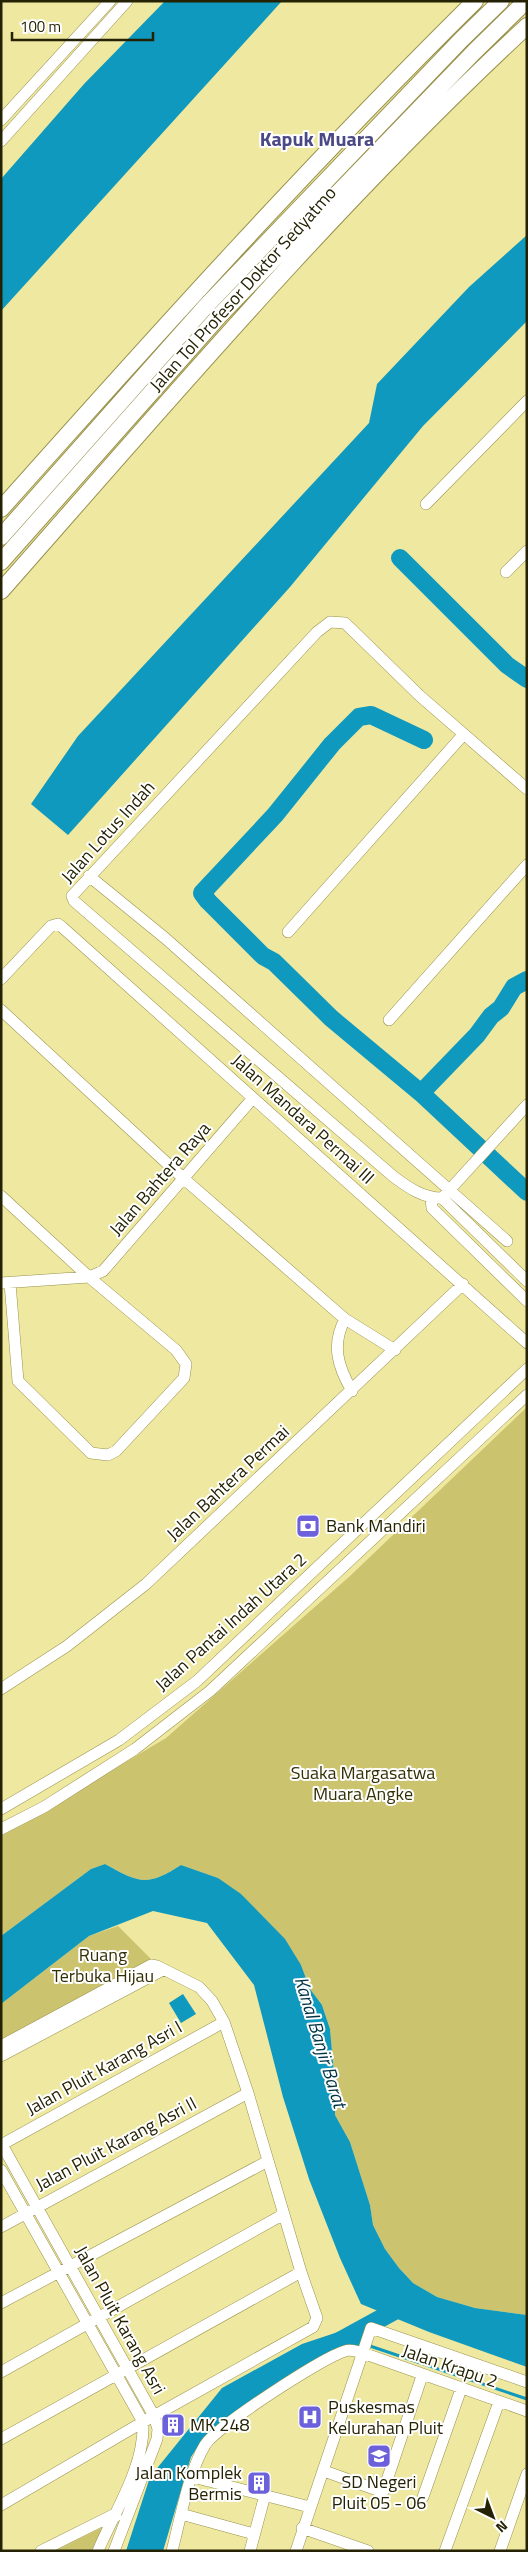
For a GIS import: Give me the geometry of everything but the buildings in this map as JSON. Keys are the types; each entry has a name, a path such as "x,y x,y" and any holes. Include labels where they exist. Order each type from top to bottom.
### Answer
{"highway":[{"name":"Jalan Tol Profesor Doktor Sedyatmo","path":"1,509 196,291 314,164 475,1"},
{"name":"Jalan Tol Profesor Doktor Sedyatmo","path":"1,537 213,298 460,40 501,1"},
{"name":"Jalan Tol Profesor Doktor Sedyatmo","path":"1,562 220,315 474,52 526,1"},
{"name":"Jalan Tol Profesor Doktor Sedyatmo","path":"1,590 249,310 486,63 527,26"}],"street":[{"path":"1,120 110,1"},
{"path":"1,141 127,1"},
{"path":"426,504 527,401"},
{"path":"506,572 527,551"},
{"name":"Jalan Lotus Indah","path":"527,789 463,734 344,623 330,622 317,632 89,876 72,897 394,1176 414,1191 438,1198 527,1281"},
{"path":"288,932 463,734"},
{"path":"389,1020 527,865"},
{"path":"89,876 165,938 438,1198 507,1241"},
{"name":"Jalan Mandara Permai III","path":"1,979 46,930 56,924 62,926 525,1341"},
{"path":"1,1010 184,1178 344,1319 395,1350"},
{"name":"Jalan Bahtera Raya","path":"6,1283 89,1277 103,1271 253,1098"},
{"path":"438,1198 527,1105"},
{"path":"1,1196 89,1277 176,1350 186,1364 184,1378 116,1451 108,1455 91,1452 18,1381 6,1283"},
{"name":"Jalan Lotus Indah","path":"438,1198 527,1301"},
{"name":"Jalan Bahtera Permai","path":"1,1689 67,1646 146,1584 463,1284"},
{"path":"344,1319 339,1331 336,1350 342,1374 352,1391"},
{"name":"Jalan Pantai Indah Utara 2","path":"1,1809 119,1740 197,1681 527,1369"},
{"name":"Jalan Pantai Indah Utara 2","path":"1,1829 44,1807 135,1749 210,1691 527,1395"},
{"path":"1,2046 134,1980 163,1970 198,1987 212,2001 224,2022 248,2093 301,2272 316,2313 317,2322 313,2327 148,2419 1,2505"},
{"path":"1,2056 134,1980"},
{"name":"Jalan Pluit Karang Asri I","path":"2,2144 224,2022"},
{"name":"Jalan Pluit Karang Asri II","path":"1,2227 248,2093"},
{"name":"Jalan Pluit Karang Asri","path":"2,2144 70,2264 117,2375 158,2430 157,2438 128,2519 114,2551"},
{"path":"1,2303 70,2264 268,2161"},
{"name":"Jalan Pluit Karang Asri","path":"1,2170 59,2270 127,2369 148,2419 134,2472 98,2551"},
{"path":"1,2372 284,2214"},
{"path":"1,2439 301,2272"},
{"path":"296,2551 302,2528 324,2471 369,2332 373,2329 527,2382"},
{"name":"Jalan Krapu 2","path":"172,2551 181,2514 206,2443 237,2417 329,2358 347,2350 363,2351 422,2376 527,2411"},
{"path":"324,2471 383,2492 422,2376"},
{"path":"423,2497 461,2389"},
{"path":"445,2551 498,2402"},
{"path":"500,2551 527,2474"},
{"path":"193,2477 310,2506"},
{"path":"250,2551 265,2495"},
{"path":"181,2514 254,2534"},
{"path":"41,2551 113,2515 128,2519"},
{"path":"302,2528 368,2551"}],"green space":[{"name":"Suaka Margasatwa Muara Angke","path":"527,1407 527,2315 475,2308 437,2297 413,2283 385,2249 373,2225 370,2205 350,2142 335,2115 335,2085 330,2029 322,2005 310,1989 301,1965 218,1878 181,1865 159,1877 143,1880 127,1875 105,1864 91,1869 1,1936 1,1836 166,1738 350,1576"},
{"name":"Ruang Terbuka Hijau","path":"118,1926 162,1970 1,2051 1,2004 89,1936"},
{"path":"111,2523 95,2551 55,2551"}],"water":[{"path":"165,1 282,1 1,311 1,179 84,84"},
{"path":"527,235 527,321 423,426 290,587 68,835 31,804 78,736 369,423 377,384 469,287"},
{"name":"Kanal Banjir Barat","path":"105,1864 126,1875 143,1880 160,1877 181,1865 218,1878 241,1894 285,1939 301,1965 310,1989 322,2005 330,2029 335,2085 335,2115 350,2142 370,2205 373,2225 385,2249 413,2283 437,2297 475,2308 527,2315 527,2367 429,2332 361,2304 340,2258 309,2179 283,2097 254,1985 207,1923 153,1911 89,1936 1,2004 1,1936 91,1869"},
{"path":"183,1994 196,2014 181,2023 169,2003"},
{"path":"350,2328 363,2339 360,2351 349,2348 199,2445 191,2457 163,2551 126,2551 150,2477 222,2388 302,2344"}],"waterway":[{"path":"400,558 507,665 527,679"},
{"path":"424,740 371,715 359,717 332,744 275,815 202,893 263,956 274,962 331,1018 421,1093 527,1192"},
{"path":"421,1093 477,1035 491,1016 501,1008 514,987 527,980"},
{"path":"336,2343 407,2304"},
{"path":"367,2345 527,2399"}],"place":[{"name":"Bank Mandiri","path":"308,1526"},
{"name":"Puskesmas Kelurahan Pluit","path":"310,2417"},
{"name":"MK 248","path":"173,2425"},
{"name":"SD Negeri Pluit 05 - 06","path":"379,2456"},
{"name":"Jalan Komplek Bermis","path":"259,2483"}],"district":[{"name":"Kapuk Muara","path":"317,139"}]}
